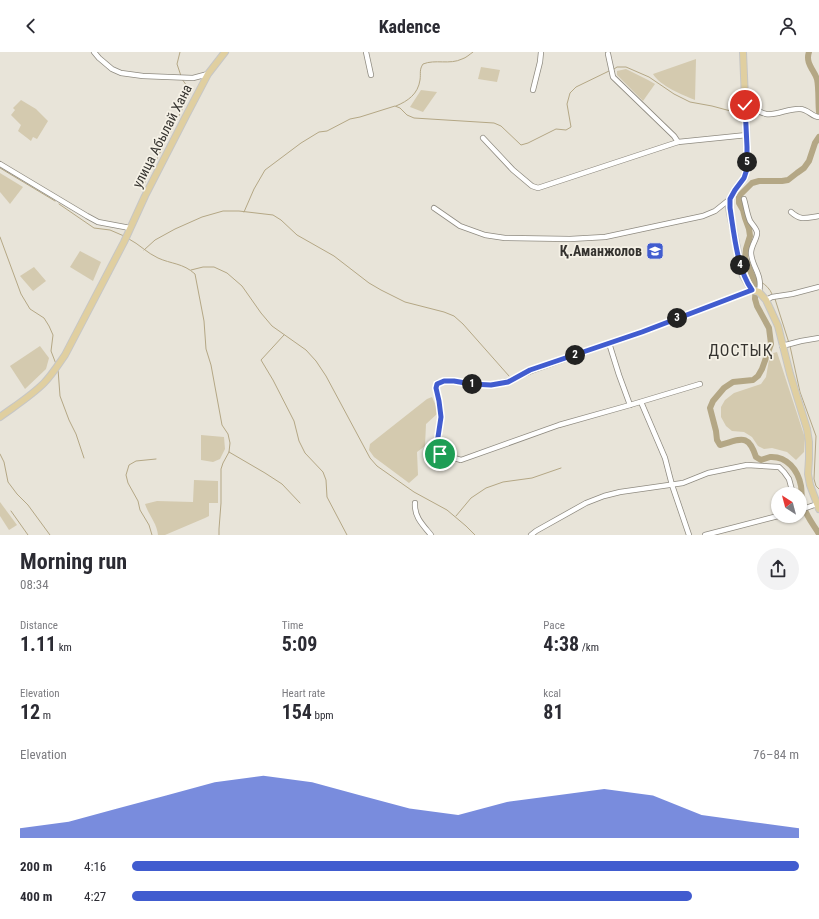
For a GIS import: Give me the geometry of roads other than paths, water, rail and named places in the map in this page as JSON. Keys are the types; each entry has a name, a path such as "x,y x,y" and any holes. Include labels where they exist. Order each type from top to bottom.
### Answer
{"main road":[{"name":"улица Абылай Хана","path":"0,417 33,393 45,382 65,355 208,74 225,52"},
{"path":"743,52 747,169 744,178 730,199 730,208 743,276 752,290 759,292 766,300 778,326 782,346 807,429 809,442 808,474 810,485 818,506"}],"street":[{"path":"94,52 112,69 121,73 143,76 193,78 208,74"},
{"path":"366,52 371,75"},
{"path":"533,90 541,52"},
{"path":"608,54 613,77 674,136 678,142"},
{"path":"745,105 766,114 805,109 819,118"},
{"path":"483,138 513,170 532,186 538,188 678,142 746,135"},
{"path":"0,164 98,222 130,228"},
{"path":"434,208 460,226 485,235 505,238 570,239 605,237 703,216 715,211 730,199"},
{"path":"744,199 750,220 757,232 751,247 751,253 760,278 761,284 759,292"},
{"path":"791,212 797,218 819,216"},
{"path":"766,300 772,297 792,294 819,287"},
{"path":"700,384 559,425 461,460 440,454 438,452 438,437 441,417 436,388 437,384 444,381 491,385 508,382 530,370 642,332 752,290"},
{"path":"782,346 819,338"},
{"path":"610,343 619,376 630,405"},
{"path":"642,402 665,458 672,485 689,535"},
{"path":"531,535 586,503 604,496 620,492 683,483 708,473 747,465 779,467 789,479 791,487"},
{"path":"415,503 414,509 418,519 431,535"},
{"path":"807,507 818,506"},
{"path":"705,535 771,518"}],"waterway":[{"path":"180,52 177,64 181,76"},
{"path":"396,106 405,102 415,93 419,85 423,64 432,62 457,61 465,58 473,52"},
{"path":"809,52 808,60 817,79 819,112"},
{"path":"614,69 617,67 626,67 649,77 674,94 690,102 738,113"},
{"path":"244,212 254,189 265,170 301,143 319,132 327,131 350,119 395,106 400,108 407,115 414,118 494,123 501,126 521,145 556,129 566,130 571,127 567,104 570,93 576,87 609,71"},
{"path":"142,188 191,92 182,79"},
{"path":"819,137 815,143 809,161 804,168 788,180 759,181 752,183 739,196 739,203 743,210 750,236 745,258 756,285 755,299 757,306 769,328 771,344 758,376 753,380 733,382 724,388 713,401 710,408 717,440 720,445 738,440 746,441 750,444 756,457 761,460 776,457 791,465 800,480 804,508 819,534"},
{"path":"0,168 55,201"},
{"path":"59,204 94,228 110,230 124,236"},
{"path":"144,250 155,240 175,229 202,217 223,211 239,211 273,215 281,220 297,235 334,256 369,283 381,290 405,302 454,316 463,324 509,376"},
{"path":"0,237 21,294 30,309 44,318 53,335 51,351 56,364"},
{"path":"129,239 154,256 186,268 195,274 204,321 206,349 211,365 222,425 228,434 230,443 229,452 221,469 219,535"},
{"path":"191,270 203,267 214,267 227,273 242,286 272,326 306,350 316,361 326,376 370,458 377,466 414,492 447,510 475,535"},
{"path":"753,279 758,281"},
{"path":"761,282 768,287 772,294"},
{"path":"775,299 789,343"},
{"path":"284,335 261,360 294,421 299,441 305,453 323,472 326,480 327,497 347,535"},
{"path":"790,346 800,392 816,436 814,479 816,486 819,489"},
{"path":"58,369 60,396 76,434 84,458"},
{"path":"229,452 282,484 300,503"},
{"path":"0,454 4,462 8,482 28,505 50,535"},
{"path":"152,535 149,525 140,510 138,501 128,483 126,475 129,465 136,461 156,459"},
{"path":"456,516 471,498 486,488 503,482 532,478 561,468"},
{"path":"11,511 28,535"}],"place":[{"name":"Қ.Аманжолов","path":"655,251"}],"district":[{"name":"ДОСТЫҚ","path":"741,350"}]}
